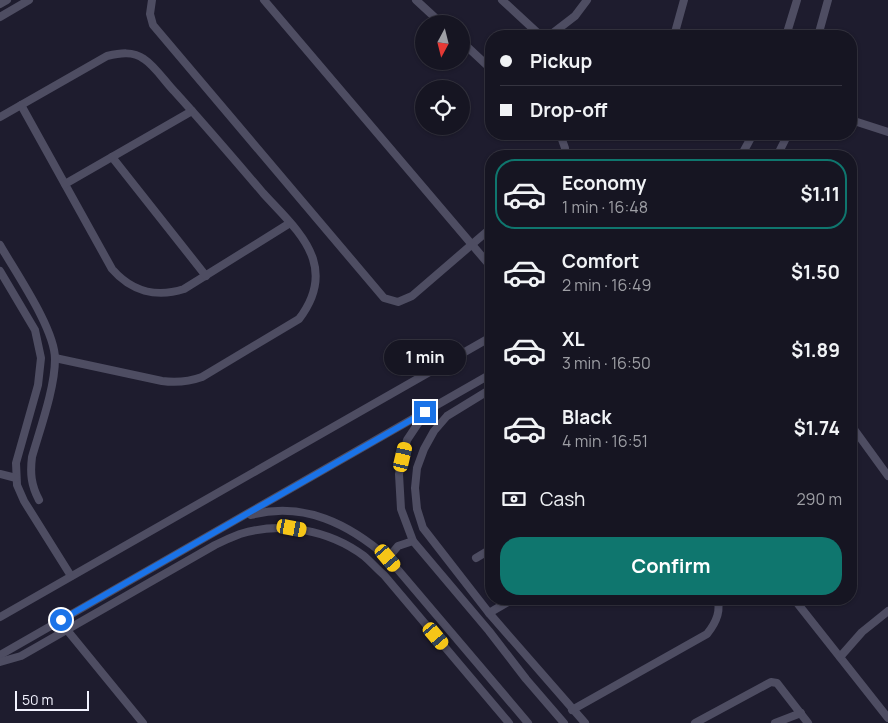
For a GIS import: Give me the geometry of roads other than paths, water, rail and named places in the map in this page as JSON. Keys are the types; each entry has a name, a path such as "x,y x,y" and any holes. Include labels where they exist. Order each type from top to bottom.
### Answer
{"street":[{"path":"0,4 7,0"},
{"path":"0,17 29,0"},
{"path":"152,0 150,14 153,25 384,298 398,302 412,296 485,233"},
{"path":"264,0 485,260"},
{"path":"416,0 432,15"},
{"path":"502,0 534,30"},
{"path":"557,30 576,16 587,0"},
{"path":"676,30 684,0"},
{"path":"788,30 797,0"},
{"path":"820,30 828,0"},
{"path":"470,49 485,63"},
{"path":"0,117 108,56 120,53 133,54 145,59 290,223 308,246 314,260 316,276 314,292 308,307 299,320 202,377 189,381 162,381 55,358"},
{"path":"21,105 112,269 124,281 147,292 166,293 184,289 290,223"},
{"path":"65,184 192,111"},
{"path":"857,122 888,132"},
{"path":"112,157 206,276"},
{"path":"0,245 46,324 55,358 51,386 30,471 31,481 39,500"},
{"path":"0,270 35,330 41,358 40,376 16,463 16,478 24,501 71,576"},
{"path":"38,339 50,335"},
{"path":"0,617 485,340"},
{"path":"0,655 485,377"},
{"path":"485,393 447,416 434,431 424,449 417,468 415,488 417,509 423,528 488,613 585,723"},
{"path":"425,412 407,440 399,474 401,509 412,541 564,723"},
{"path":"857,433 888,476"},
{"path":"0,474 16,478"},
{"path":"242,517 267,510 294,511 320,517 353,531 368,540 388,558 528,723"},
{"path":"0,662 22,656 215,545 240,534 283,528 318,533 342,543 365,557 384,575 509,723"},
{"path":"388,558 398,546 412,541"},
{"path":"476,558 485,553"},
{"path":"142,574 150,583"},
{"path":"488,613 502,605"},
{"path":"572,710 707,634 715,625 719,613 718,605"},
{"path":"799,605 888,718"},
{"path":"840,657 862,632 888,611"},
{"path":"489,631 498,625"},
{"path":"67,630 144,723"},
{"path":"461,666 473,659"},
{"path":"695,723 706,721 771,682 777,683 808,723"},
{"path":"775,723 801,713"}]}
